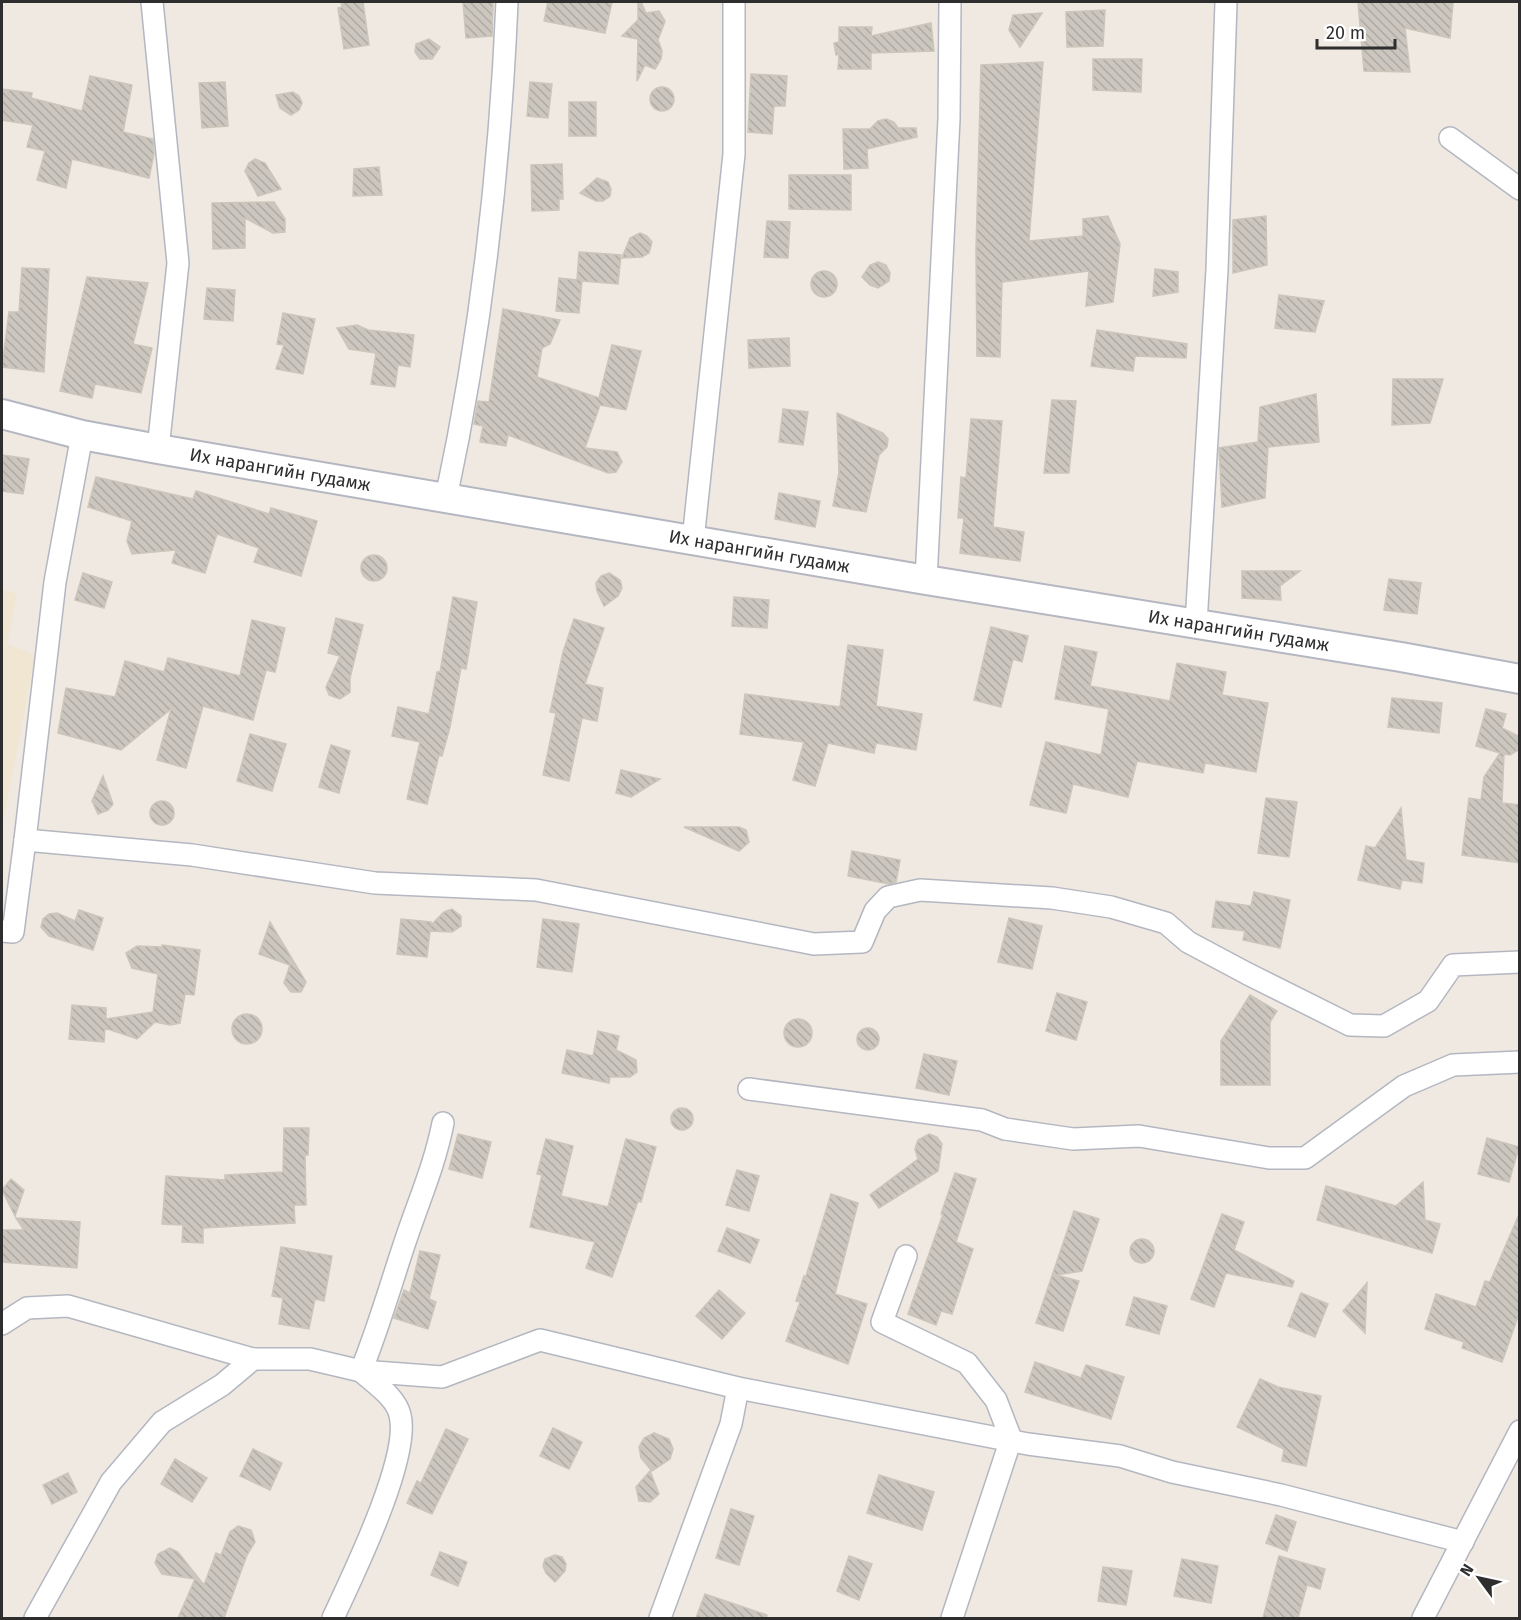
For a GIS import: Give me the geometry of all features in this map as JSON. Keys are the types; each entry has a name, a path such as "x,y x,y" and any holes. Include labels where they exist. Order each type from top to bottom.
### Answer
{"main road":[{"name":"Их нарангийн гудамж","path":"2,414 82,435 158,449 926,580 1401,657 1520,679"}],"street":[{"path":"152,2 178,263 158,449"},
{"path":"446,498 466,406 496,164 507,2"},
{"path":"693,540 734,154 734,2"},
{"path":"926,580 949,118 950,2"},
{"path":"1196,624 1217,270 1226,2"},
{"path":"1450,138 1520,189"},
{"path":"2,931 13,932 52,604 82,435"},
{"path":"25,840 192,855 375,883 536,890 814,945 862,942 875,911 888,897 920,890 1052,898 1111,907 1166,923 1188,942 1350,1024 1384,1026 1428,1001 1453,965 1520,962"},
{"path":"749,1089 971,1119 1005,1129 1074,1139 1139,1136 1269,1158 1305,1158 1404,1086 1453,1065 1520,1062"},
{"path":"361,1371 381,1322 416,1210 436,1161 443,1123"},
{"path":"906,1256 882,1322 967,1363 996,1401 1011,1439 951,1618"},
{"path":"2,1324 27,1308 68,1306 253,1359 310,1359 361,1371 442,1377 540,1340 738,1388 1011,1439 1120,1456 1172,1472 1281,1495 1463,1542"},
{"path":"35,1618 111,1482 162,1422 222,1385 253,1359"},
{"path":"333,1618 374,1527 402,1440 400,1414 388,1395 361,1371"},
{"path":"660,1618 731,1424 738,1388"},
{"path":"1424,1618 1520,1431"}],"shaded area":[{"path":"2,589 17,594 7,644 35,655 2,828"}],"building":[{"path":"341,2 363,2 369,45 344,49 338,8 342,7"},
{"path":"463,2 493,2 492,36 466,38"},
{"path":"548,2 612,2 605,33 544,21"},
{"path":"638,2 641,2 646,13 659,11 665,21 658,40 662,51 661,59 655,69 645,65 637,81 638,39 622,36 638,20"},
{"path":"1358,2 1453,2 1450,38 1405,28 1410,72 1364,71"},
{"path":"1105,10 1103,46 1067,47 1066,12"},
{"path":"1042,13 1020,47 1009,30 1013,15"},
{"path":"931,23 934,51 871,53 871,69 838,69 839,54 836,55 834,43 839,42 839,27 872,27 871,36"},
{"path":"429,39 440,47 432,59 420,59 415,52 416,44"},
{"path":"1093,59 1142,59 1141,92 1093,90"},
{"path":"1043,62 1029,241 1083,236 1083,219 1108,216 1120,244 1113,302 1086,306 1089,271 1002,282 1000,357 977,356 976,251 981,65"},
{"path":"751,74 787,76 785,106 774,106 772,134 748,132"},
{"path":"90,76 132,85 123,132 153,139 154,154 149,178 72,159 66,188 37,180 45,151 27,147 33,125 2,120 2,89 32,93 31,98 82,111"},
{"path":"225,82 228,126 202,128 199,83"},
{"path":"530,82 552,84 548,118 527,116"},
{"path":"662,87 670,91 674,99 670,107 662,111 654,107 650,99 654,91"},
{"path":"293,92 299,96 302,103 299,110 291,115 280,108 276,95"},
{"path":"569,102 596,102 596,136 569,136"},
{"path":"886,119 894,122 898,128 916,128 917,137 867,149 868,168 844,169 843,129 870,129 878,121"},
{"path":"255,159 265,163 281,189 258,196 245,171 249,163"},
{"path":"562,164 563,199 559,199 559,210 532,211 531,165"},
{"path":"379,167 382,195 353,196 354,169"},
{"path":"789,175 851,175 851,210 789,209"},
{"path":"597,178 608,182 611,189 610,196 603,201 596,201 580,193"},
{"path":"274,202 285,219 285,232 273,233 245,218 245,248 213,249 212,203"},
{"path":"1266,216 1267,265 1233,273 1233,220"},
{"path":"767,221 790,222 788,258 764,257"},
{"path":"640,233 652,242 649,253 642,257 622,258 630,238"},
{"path":"579,252 621,255 618,284 582,281 579,313 556,311 559,278 577,280"},
{"path":"878,262 886,265 890,273 889,281 878,288 870,285 862,277 870,265"},
{"path":"22,268 49,269 44,372 2,367 9,312 19,312"},
{"path":"1155,269 1178,272 1178,292 1153,296"},
{"path":"824,271 833,275 837,284 833,293 824,297 815,293 811,284 815,275"},
{"path":"87,277 148,283 133,344 152,348 141,393 95,384 92,398 60,391"},
{"path":"207,288 235,290 233,321 204,319"},
{"path":"1279,295 1324,301 1315,332 1275,328"},
{"path":"503,309 560,320 550,344 542,348 537,377 599,398 612,345 641,351 626,410 600,405 585,448 617,452 622,462 616,472 608,473 508,435 506,446 480,442 483,426 474,424 478,401 489,402"},
{"path":"283,313 315,319 303,374 276,369 284,345 277,344"},
{"path":"357,325 368,330 414,335 410,367 398,365 395,387 371,384 376,353 349,349 337,328"},
{"path":"1097,330 1187,344 1186,358 1135,356 1133,371 1091,366"},
{"path":"789,338 790,366 749,368 748,340"},
{"path":"1393,379 1443,379 1430,423 1392,425"},
{"path":"1316,394 1319,442 1268,447 1265,498 1222,507 1219,448 1258,442 1260,407"},
{"path":"1052,400 1076,401 1069,473 1044,473"},
{"path":"783,409 808,412 803,445 779,442"},
{"path":"837,413 883,433 888,439 887,447 879,455 866,512 833,506 839,472"},
{"path":"971,419 1002,421 993,527 1024,532 1020,561 960,553 964,518 958,518 961,477 966,478"},
{"path":"2,455 29,459 23,494 2,491"},
{"path":"96,477 193,499 196,491 269,514 271,508 317,521 301,576 254,562 259,548 217,534 205,573 172,563 176,550 132,554 127,541 132,521 88,507"},
{"path":"779,493 820,501 815,527 775,519"},
{"path":"374,555 383,559 387,568 383,577 374,581 365,577 361,568 365,559"},
{"path":"1242,571 1300,571 1280,586 1281,600 1242,598"},
{"path":"83,573 112,582 104,608 75,600"},
{"path":"609,573 620,580 622,588 618,596 604,606 596,583 601,576"},
{"path":"1389,579 1421,583 1417,614 1384,610"},
{"path":"453,597 477,602 466,669 461,668 450,727 442,756 439,755 427,804 407,799 420,742 392,736 398,707 429,714 437,672 440,672"},
{"path":"734,597 769,600 767,628 732,626"},
{"path":"336,618 363,625 350,678 350,692 340,699 329,695 326,687 340,656 328,653"},
{"path":"574,619 604,628 585,684 603,688 597,721 582,718 569,781 543,775 556,713 550,712 563,652"},
{"path":"252,620 285,628 275,672 266,670 253,720 203,706 186,768 157,760 171,709 121,750 58,733 66,688 115,697 125,661 164,672 168,658 240,676"},
{"path":"991,627 1028,636 1022,662 1013,659 1001,707 974,700"},
{"path":"848,645 883,650 876,706 922,714 916,750 876,743 874,753 828,743 815,786 793,780 804,742 740,734 745,694 840,707"},
{"path":"1065,646 1097,652 1090,686 1170,701 1177,663 1226,672 1222,695 1268,703 1256,772 1205,763 1203,773 1137,761 1128,797 1073,784 1066,813 1030,805 1046,742 1101,755 1109,709 1055,699"},
{"path":"1392,698 1442,703 1439,733 1388,727"},
{"path":"1486,709 1506,714 1502,728 1520,737 1520,749 1510,755 1504,754 1502,803 1520,805 1520,863 1462,855 1469,798 1481,800 1484,777 1500,753 1476,746"},
{"path":"250,734 286,744 272,791 237,781"},
{"path":"331,745 350,751 339,793 319,787"},
{"path":"621,770 660,779 631,797 616,793"},
{"path":"103,776 113,804 108,810 98,814 92,801"},
{"path":"1266,798 1297,802 1289,857 1258,853"},
{"path":"162,801 171,804 174,813 171,822 162,825 153,822 150,813 153,804"},
{"path":"1401,808 1406,860 1424,863 1422,883 1402,880 1400,889 1358,880 1366,846 1375,848"},
{"path":"684,827 739,827 746,830 749,842 739,851"},
{"path":"852,851 900,860 896,882 889,884 848,876"},
{"path":"1254,892 1290,900 1280,948 1243,940 1245,931 1212,927 1216,901 1251,906"},
{"path":"452,909 461,916 461,926 452,932 430,931 427,957 397,954 401,919 431,922 431,925 444,912"},
{"path":"79,910 103,918 93,950 49,936 41,927 43,919 49,914 57,913 75,921"},
{"path":"1009,918 1042,926 1032,969 998,962"},
{"path":"543,919 579,924 572,972 537,967"},
{"path":"270,922 306,982 301,992 291,992 284,983 290,965 259,954"},
{"path":"162,945 200,950 194,995 185,994 180,1023 170,1025 155,1022 137,1039 105,1028 104,1042 69,1039 72,1005 106,1008 106,1019 153,1012 158,974 132,968 126,953 137,946 162,947"},
{"path":"1057,993 1087,1002 1076,1040 1046,1031"},
{"path":"1250,995 1277,1011 1270,1022 1270,1085 1221,1085 1221,1041"},
{"path":"247,1014 253,1015 261,1023 261,1035 253,1043 247,1044 241,1043 233,1035 232,1029 233,1023 241,1015"},
{"path":"798,1019 808,1023 812,1033 808,1043 798,1047 788,1043 784,1033 788,1023"},
{"path":"868,1028 876,1031 879,1039 876,1047 868,1050 860,1047 857,1039 860,1031"},
{"path":"598,1031 619,1036 616,1050 636,1060 637,1072 630,1077 610,1077 609,1083 562,1073 567,1050 593,1056"},
{"path":"924,1054 957,1061 949,1095 916,1088"},
{"path":"682,1108 690,1111 693,1119 690,1127 682,1130 674,1127 671,1119 674,1111"},
{"path":"284,1128 309,1128 308,1155 305,1155 306,1205 294,1205 295,1223 203,1228 203,1243 182,1242 183,1225 162,1224 166,1176 225,1180 225,1175 283,1172"},
{"path":"458,1134 491,1142 482,1178 449,1169"},
{"path":"929,1134 937,1137 942,1144 938,1171 879,1208 870,1195 918,1159 915,1149 918,1140"},
{"path":"1487,1138 1519,1147 1509,1182 1478,1174"},
{"path":"546,1139 573,1146 561,1196 608,1207 626,1139 656,1147 641,1202 638,1201 612,1277 586,1268 595,1242 530,1227 542,1175 537,1174"},
{"path":"737,1170 759,1176 749,1211 726,1205"},
{"path":"955,1173 976,1179 956,1242 973,1249 952,1314 941,1311 936,1325 908,1314"},
{"path":"11,1179 24,1190 15,1216 2,1190"},
{"path":"1423,1182 1425,1220 1440,1224 1432,1253 1317,1220 1326,1186 1396,1206"},
{"path":"831,1194 858,1203 835,1294 867,1304 848,1364 786,1341 800,1302 796,1301"},
{"path":"1074,1211 1099,1219 1082,1271 1056,1275 1079,1281 1063,1331 1036,1323"},
{"path":"1520,1212 1520,1311 1502,1362 1462,1348 1464,1342 1425,1329 1436,1294 1476,1307 1485,1281 1490,1282"},
{"path":"1222,1214 1244,1222 1234,1250 1294,1281 1292,1287 1226,1273 1214,1307 1191,1299"},
{"path":"16,1218 80,1222 77,1268 2,1262 2,1230 24,1230"},
{"path":"727,1228 759,1240 750,1263 718,1251"},
{"path":"1142,1239 1151,1242 1154,1251 1151,1260 1142,1263 1133,1260 1130,1251 1133,1242"},
{"path":"281,1247 332,1256 324,1301 315,1299 309,1329 279,1324 283,1298 272,1296"},
{"path":"420,1251 440,1255 429,1299 436,1302 428,1329 394,1318 404,1290 410,1293"},
{"path":"1367,1283 1365,1333 1343,1311"},
{"path":"719,1290 745,1313 722,1339 696,1316"},
{"path":"1301,1293 1328,1304 1315,1337 1288,1326"},
{"path":"1134,1297 1167,1306 1159,1334 1126,1325"},
{"path":"1035,1362 1081,1378 1086,1365 1124,1377 1111,1419 1025,1392"},
{"path":"1260,1379 1278,1387 1321,1396 1306,1466 1282,1461 1284,1449 1237,1427"},
{"path":"553,1428 582,1442 569,1469 540,1456"},
{"path":"446,1429 468,1439 432,1514 407,1503 417,1481 421,1483"},
{"path":"654,1433 669,1439 673,1449 670,1459 652,1471 641,1458 639,1447 644,1438"},
{"path":"253,1449 282,1463 270,1490 240,1476"},
{"path":"175,1459 207,1478 192,1502 161,1484"},
{"path":"650,1471 659,1494 650,1502 639,1501 636,1487"},
{"path":"68,1473 77,1492 52,1504 43,1485"},
{"path":"879,1475 934,1492 922,1530 867,1513"},
{"path":"731,1509 754,1516 739,1565 716,1558"},
{"path":"1276,1515 1296,1522 1287,1551 1266,1543"},
{"path":"238,1526 251,1530 255,1542 247,1555 224,1618 178,1618 195,1579 162,1574 155,1563 158,1554 170,1548 178,1552 204,1585 216,1553 221,1555 230,1532"},
{"path":"440,1552 467,1562 458,1586 431,1575"},
{"path":"555,1555 562,1557 566,1564 565,1571 555,1582 543,1566 545,1559"},
{"path":"849,1556 872,1564 859,1600 837,1591"},
{"path":"1279,1556 1325,1569 1320,1589 1307,1585 1298,1618 1263,1618"},
{"path":"1182,1559 1218,1566 1211,1603 1174,1596"},
{"path":"1103,1567 1132,1571 1126,1605 1098,1601"},
{"path":"705,1594 767,1615 766,1618 696,1618"}]}
